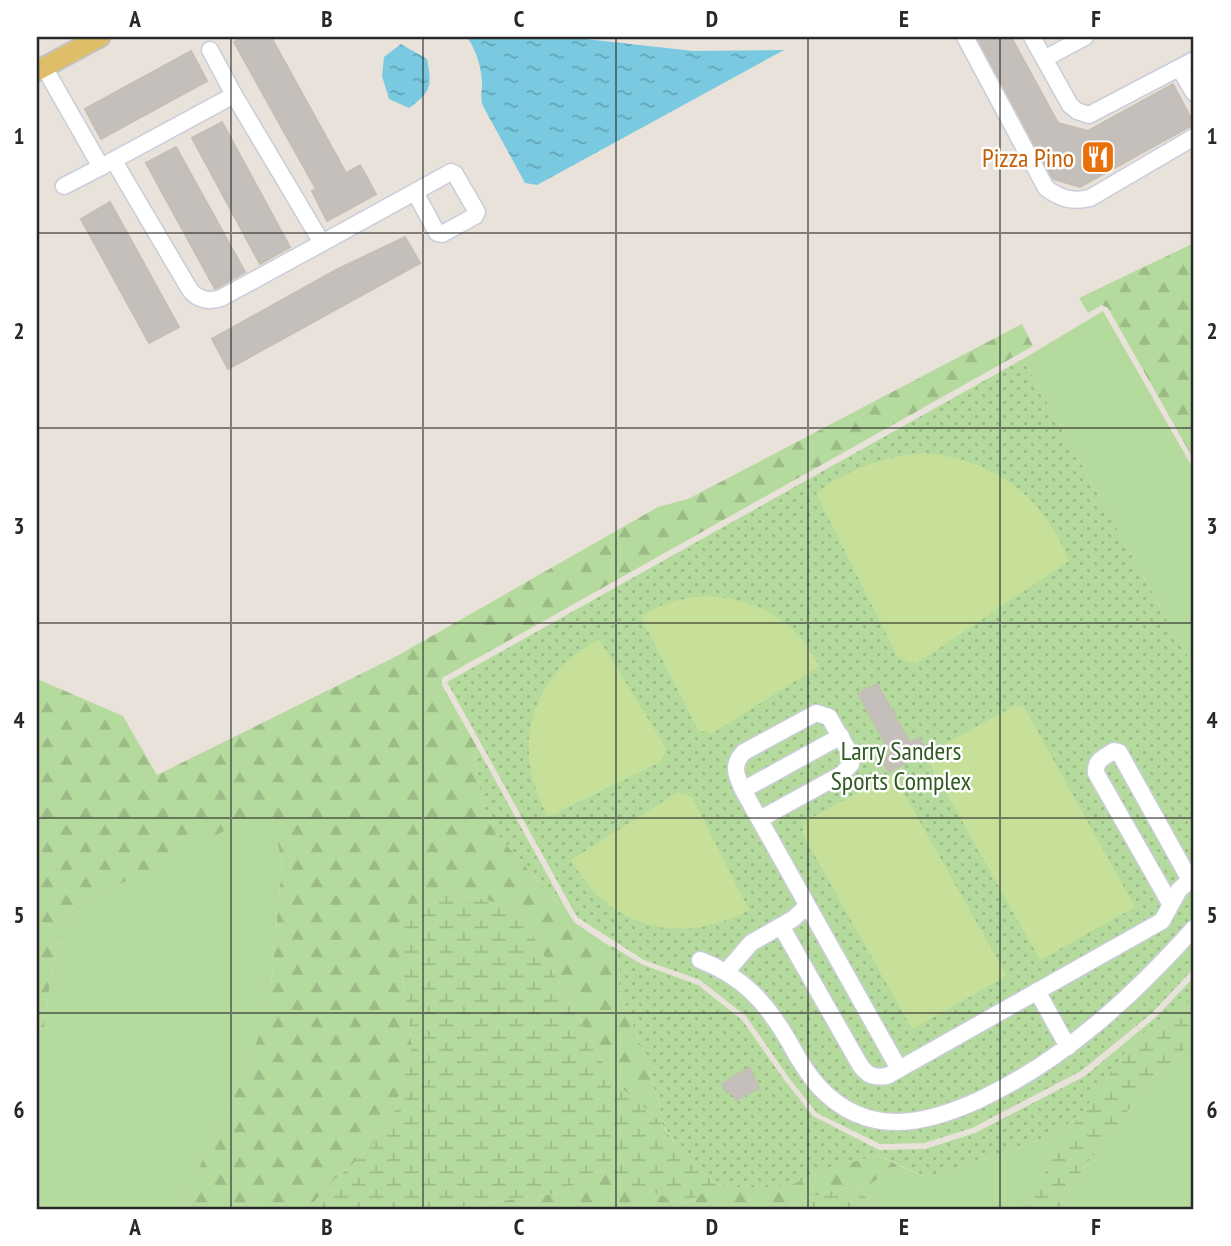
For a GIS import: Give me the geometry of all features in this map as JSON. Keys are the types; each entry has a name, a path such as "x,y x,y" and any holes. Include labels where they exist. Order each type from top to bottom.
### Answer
{"main road":[{"path":"40,69 100,37"}],"street":[{"path":"965,37 1045,188 1059,198 1076,201 1090,198 1194,137"},
{"path":"1031,37 1070,105 1077,111 1089,115 1187,64 1194,93"},
{"path":"1044,59 1085,37"},
{"path":"210,50 321,243"},
{"path":"40,69 190,290 199,298 221,298 415,192"},
{"path":"64,186 234,95"},
{"path":"760,820 847,770 852,757 829,717 816,713 744,752 736,762 735,770 743,790 899,1069"},
{"path":"743,790 841,736"},
{"path":"781,926 864,1071 879,1078 887,1076 1162,920 1179,890 1192,882 1119,752 1114,751 1099,760 1096,766 1097,774 1170,903"},
{"path":"726,972 751,943 781,926 807,906"},
{"path":"700,960 744,983 769,1010 818,1087 840,1105 870,1119 914,1123 950,1113 1023,1078 1068,1047 1121,1004 1194,928"},
{"path":"1037,991 1068,1047"}],"green space":[{"path":"1194,243 1194,460 1108,308 1102,305 1088,313 1079,298"},
{"path":"1103,311 1194,470 1194,668 1023,359"},
{"path":"1022,324 1033,346 442,678 442,685 477,747 475,754 486,817 501,839 566,909 574,922 612,948 620,967 619,989 645,1056 666,1129 613,1081 521,914 485,899 447,894 402,932 402,967 412,1047 395,1110 369,1150 334,1180 308,1209 179,1209 246,1071 269,1008 282,865 271,807 71,909 51,974 44,1028 37,1029 37,679 123,716 157,775 395,657 658,507 688,499"},
{"name":"Larry Sanders Sports Complex","path":"1023,359 1194,668 1194,968 1152,1013 1081,1071 972,1128 924,1143 880,1144 817,1113 746,1016 700,980 644,960 577,917 447,682"},
{"path":"924,453 972,463 1013,485 1046,518 1069,561 916,664 898,658 816,493 867,465 894,457"},
{"path":"707,596 744,602 774,615 798,636 819,666 711,734 698,730 641,617 672,602"},
{"path":"599,639 666,748 662,761 548,817 536,791 530,765 529,740 533,716 542,694 556,673 575,655"},
{"path":"1016,705 1024,707 1135,907 1040,960 925,755"},
{"path":"477,747 566,909 501,839 486,817 475,754"},
{"path":"893,774 1007,976 912,1029 802,833 805,821"},
{"path":"678,792 692,797 749,910 698,928 673,929 649,925 626,916 606,902 587,883 571,860"},
{"path":"271,806 282,865 269,1008 246,1071 179,1209 37,1209 37,1030 44,1028 51,974 71,909"},
{"path":"447,894 485,899 521,914 613,1081 659,1120 678,1148 717,1185 685,1203 632,1186 599,1169 560,1193 487,1203 471,1209 308,1209 334,1180 369,1150 395,1110 412,1047 402,967 402,932 408,904"},
{"path":"610,945 641,964 698,985 742,1020 813,1116 879,1150 925,1149 975,1133 1085,1076 1156,1017 1194,977 1194,993 1175,1012 1135,1039 1079,1117 1043,1139 928,1178 878,1155 830,1168 788,1186 744,1188 717,1185 678,1148 666,1129 645,1056 619,989 620,967"},
{"path":"1194,993 1194,1041 1152,1079 1083,1169 1058,1209 1022,1209 1085,1107 1135,1039 1175,1012"},
{"path":"1194,1041 1194,1209 1058,1209 1083,1169 1152,1079"},
{"path":"1079,1117 1022,1209 872,1209 860,1186 870,1184 898,1165 928,1178 1043,1139"},
{"path":"878,1155 898,1165 870,1184 823,1193 785,1209 471,1209 487,1203 560,1193 599,1169 685,1203 717,1185 744,1188 788,1186 830,1168"},
{"path":"860,1186 872,1209 785,1209 823,1193"}],"water":[{"path":"467,37 568,37 693,51 784,50 537,185 525,183 483,106 479,64"},
{"path":"401,44 427,59 429,68 430,82 426,92 409,108 389,99 382,76 384,57"}],"building":[{"path":"243,37 271,37 346,173 360,165 376,194 327,221 312,191 316,189 234,42"},
{"path":"977,37 1011,37 1058,123 1088,131 1173,84 1194,124 1080,187 1053,179"},
{"path":"191,51 207,81 101,139 85,109"},
{"path":"222,122 290,247 260,264 192,138"},
{"path":"176,147 245,272 215,289 146,163"},
{"path":"110,202 179,327 149,343 81,219"},
{"path":"405,237 420,263 228,369 212,339 336,270"},
{"path":"877,684 910,743 919,738 926,750 889,772 882,759 891,753 858,694"},
{"path":"749,1068 759,1088 736,1100 731,1091 727,1093 722,1084"}],"place":[{"name":"Pizza Pino","path":"1098,157"}]}
